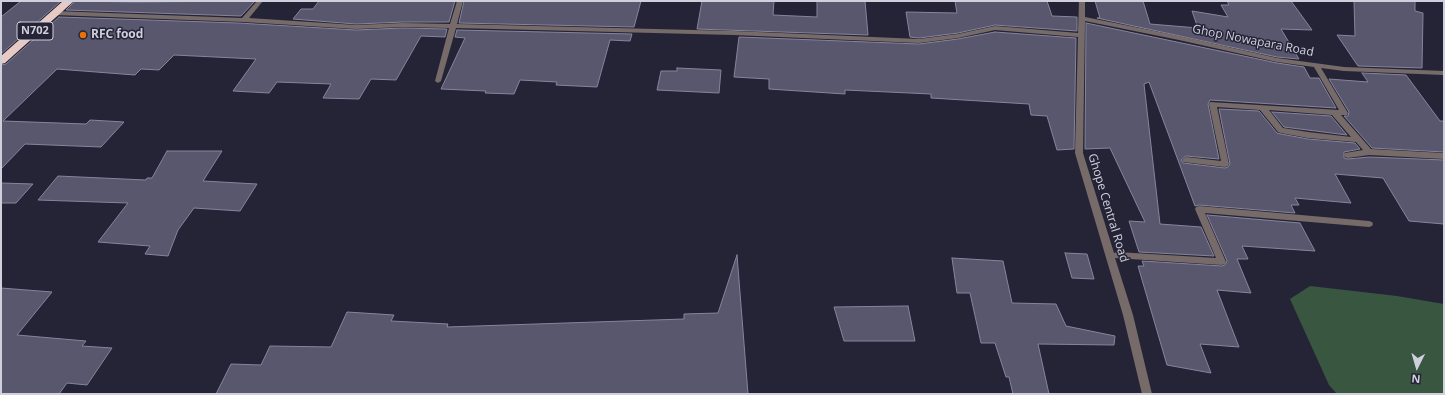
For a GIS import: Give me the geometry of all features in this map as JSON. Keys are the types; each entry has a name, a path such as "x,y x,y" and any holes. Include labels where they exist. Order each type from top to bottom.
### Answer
{"highway":[{"name":"N702","path":"1,61 69,1"}],"street":[{"path":"244,20 260,1"},
{"path":"438,81 460,1"},
{"name":"Ghope Central Road","path":"1082,1 1083,19 1078,153 1128,314 1147,394"},
{"path":"55,13 244,20 356,27 403,25 453,26 734,33 919,41 958,36 995,28 1082,35"},
{"name":"Ghop Nowapara Road","path":"1083,19 1179,38 1277,60 1344,69 1442,74"},
{"path":"1186,160 1225,164 1213,104 1344,113 1316,65"},
{"path":"1442,74 1444,83"},
{"path":"1262,107 1282,130 1308,135 1358,140"},
{"path":"1334,112 1369,152"},
{"path":"1348,155 1369,152 1444,156"},
{"path":"1118,255 1222,262 1199,209 1369,224"}],"green space":[{"path":"1310,286 1397,296 1444,304 1444,394 1337,394 1329,385 1290,299"}],"building":[{"path":"21,1 61,1 1,54 1,17"},
{"path":"75,1 255,1 241,16 66,10"},
{"path":"319,1 455,1 449,22 356,24 293,19 301,9 313,9"},
{"path":"464,1 641,1 634,27 459,23"},
{"path":"702,1 774,1 773,15 817,17 817,1 865,1 868,35 697,29"},
{"path":"955,1 1047,1 1052,16 1077,17 1077,31 995,25 958,33 919,38 910,37 906,12 957,13"},
{"path":"1095,1 1143,1 1150,24 1198,28 1192,11 1228,17 1221,5 1229,5 1227,1 1291,1 1312,30 1281,29 1299,59 1277,57 1097,18 1100,18"},
{"path":"1354,1 1415,1 1415,11 1423,13 1422,68 1358,66 1337,35 1355,36"},
{"path":"59,17 238,23 356,30 403,28 447,29 445,37 421,36 396,80 371,79 359,99 323,98 331,84 277,82 269,93 233,91 256,59 174,55 159,70 141,69 135,75 57,69 3,121 86,124 90,120 124,122 101,147 25,144 1,169 1,65 6,64"},
{"path":"1086,23 1277,63 1304,67 1310,78 1319,78 1336,108 1210,100 1208,104 1219,159 1186,156 1181,160 1183,163 1225,168 1228,167 1230,164 1219,109 1259,111 1277,133 1308,139 1355,143 1360,149 1344,152 1344,158 1369,157 1444,160 1444,224 1409,221 1383,178 1335,174 1351,203 1295,198 1299,205 1291,205 1295,213 1199,205 1195,206 1149,82 1144,84 1160,224 1201,227 1214,256 1139,252 1129,221 1145,222 1110,148 1085,149"},
{"path":"457,30 632,34 630,41 610,40 597,87 556,85 557,82 520,80 514,94 441,89 465,38 455,37"},
{"path":"995,32 1076,38 1074,149 1057,150 1047,116 1031,115 1029,104 931,98 931,94 845,90 845,94 769,89 769,79 734,77 739,37 919,44"},
{"path":"677,68 721,70 719,93 657,90 661,71 677,71"},
{"path":"1362,73 1406,75 1440,121 1444,121 1444,152 1372,148 1344,116 1348,116 1349,112 1329,79 1368,82"},
{"path":"1272,112 1331,116 1347,135 1284,127"},
{"path":"167,151 222,151 203,181 257,184 240,211 194,208 178,230 168,256 145,254 150,246 98,242 128,203 38,200 58,176 146,180 147,178 152,178"},
{"path":"1,183 33,184 16,203 1,203"},
{"path":"1207,215 1300,223 1315,251 1242,246 1248,259 1237,259 1251,293 1217,290 1239,347 1200,344 1211,373 1167,365 1138,266 1144,266 1142,261 1225,265 1227,261"},
{"path":"1065,253 1087,254 1094,279 1072,278"},
{"path":"737,255 748,394 216,394 231,364 261,365 270,346 331,347 347,312 394,315 391,321 448,324 447,327 684,319 684,314 718,313"},
{"path":"952,258 1003,261 1012,303 1056,304 1066,326 1115,336 1114,345 1038,344 1049,394 1013,394 1009,377 1006,377 995,343 981,343 970,293 957,293"},
{"path":"1,288 52,292 17,335 86,341 82,346 112,348 87,385 67,383 59,394 1,394"},
{"path":"908,306 915,341 844,341 834,307"}],"place":[{"name":"RFC food","path":"83,35"}]}
